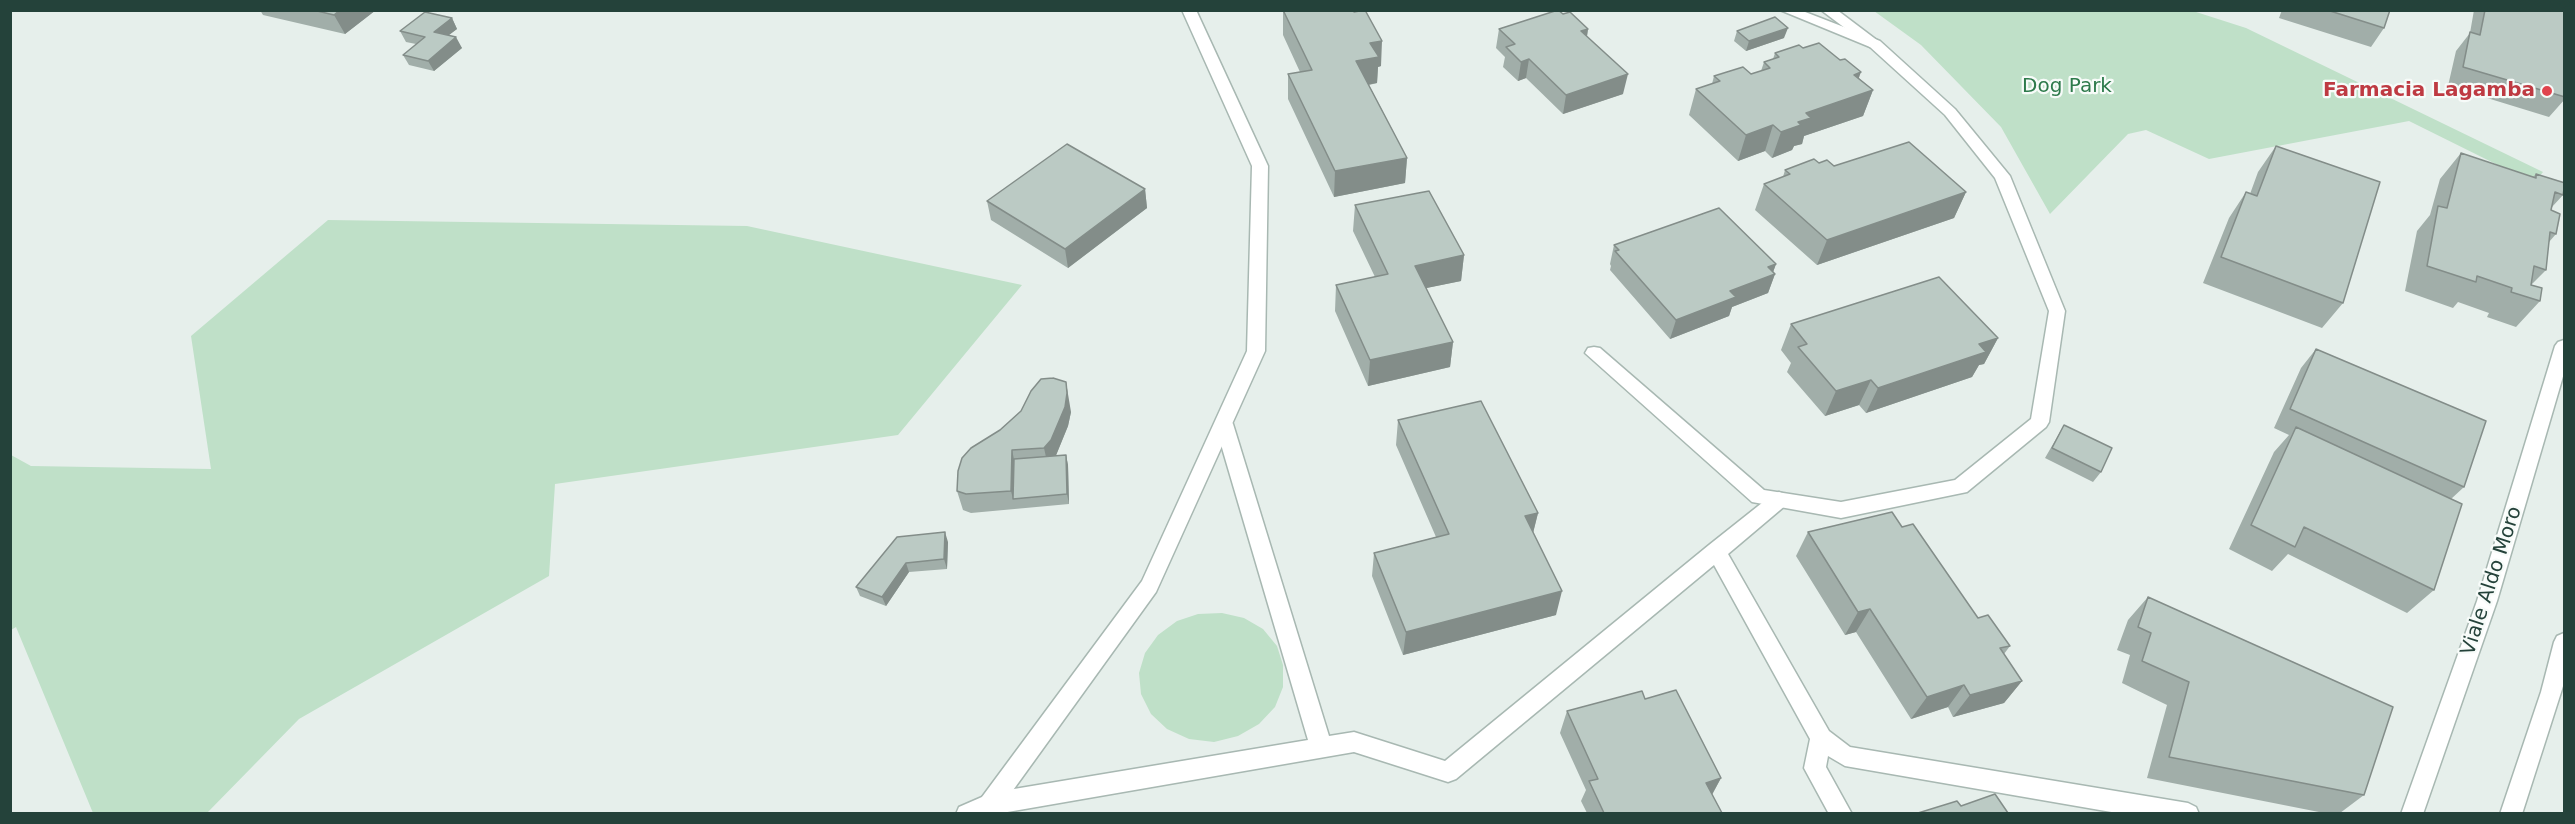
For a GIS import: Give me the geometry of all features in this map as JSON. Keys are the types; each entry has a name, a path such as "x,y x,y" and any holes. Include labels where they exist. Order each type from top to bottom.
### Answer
{"street":[{"path":"990,804 1149,586 1256,351 1260,166 1189,10"},
{"path":"1786,10 1875,44"},
{"path":"1594,353 1759,497 1841,510 1960,487 2040,422 2057,311 2002,176 1950,111 1875,44 1827,10"},
{"name":"Viale Aldo Moro","path":"2412,813 2487,601 2565,346"},
{"path":"1224,424 1321,747"},
{"path":"967,813 990,804 1354,742 1448,772 1779,500"},
{"path":"1716,551 1821,738 1845,756 2188,813"},
{"path":"2511,813 2552,692 2565,642"},
{"path":"1821,738 1815,768 1841,813"}],"green space":[{"name":"Dog Park","path":"1874,11 2193,11 2246,28 2543,172 2534,183 2409,121 2209,159 2146,130 2128,134 2050,214 2001,127 1921,45"},
{"path":"328,220 747,226 1022,285 898,435 555,484 549,576 299,719 207,813 93,813 16,627 11,630 11,455 31,466 211,469 191,336"},
{"path":"1222,613 1244,618 1263,629 1277,646 1283,665 1283,687 1275,707 1259,724 1238,736 1214,742 1189,739 1167,729 1151,714 1141,694 1139,673 1145,653 1158,635 1177,621 1198,614"}],"building":[{"path":"313,10 340,10 334,15"},
{"path":"1283,10 1353,10 1354,12 1365,10 1382,41 1370,43 1379,57 1356,61 1407,158 1335,171 1288,74 1312,70"},
{"path":"1558,10 1563,14 1570,12 1588,29 1581,31 1628,74 1566,95 1529,59 1521,62 1506,47 1515,44 1499,29"},
{"path":"2327,10 2390,10 2384,28"},
{"path":"2485,10 2565,10 2565,97 2463,67 2470,32 2480,35"},
{"path":"425,12 452,18 434,32 456,37 428,61 403,55 425,37 400,31"},
{"path":"1775,17 1788,28 1749,41 1737,31"},
{"path":"1819,43 1840,60 1845,59 1861,72 1854,75 1873,90 1806,113 1811,118 1798,122 1801,125 1781,132 1773,125 1746,135 1696,89 1720,81 1714,76 1743,67 1751,74 1770,68 1764,62 1779,57 1775,53 1799,45 1803,48"},
{"path":"1909,142 1966,192 1827,240 1764,184 1790,174 1785,170 1814,159 1819,163 1827,160 1834,166"},
{"path":"1067,144 1145,189 1065,249 987,201"},
{"path":"2276,146 2380,182 2343,303 2221,257 2246,192 2257,196"},
{"path":"2461,153 2536,178 2536,174 2565,183 2563,195 2555,192 2551,210 2560,214 2556,234 2550,232 2546,270 2534,266 2531,285 2542,288 2540,301 2511,292 2512,288 2477,276 2476,282 2427,266 2438,206 2447,208"},
{"path":"1429,191 1464,255 1415,266 1453,342 1370,360 1336,285 1388,274 1355,205"},
{"path":"1719,208 1776,264 1768,267 1775,274 1730,291 1736,297 1676,320 1615,251 1619,250 1614,245"},
{"path":"1939,277 1998,338 1979,344 1986,352 1878,388 1871,380 1836,391 1798,347 1807,344 1791,324"},
{"path":"2316,349 2486,421 2464,487 2290,409"},
{"path":"1053,378 1066,382 1065,407 1051,440 1044,448 1012,450 1011,491 966,494 957,491 958,471 962,458 971,448 1000,430 1021,411 1031,391 1041,379"},
{"path":"1481,401 1538,513 1525,516 1562,591 1406,632 1374,553 1449,534 1398,420"},
{"path":"2064,425 2112,448 2101,472 2052,448"},
{"path":"2296,427 2462,504 2434,590 2304,527 2295,547 2251,525"},
{"path":"1066,455 1067,494 1013,499 1014,459"},
{"path":"1892,512 1902,527 1913,524 1978,618 1988,615 2010,646 2000,648 2022,681 1970,695 1964,685 1927,697 1870,609 1858,612 1808,532"},
{"path":"945,532 944,559 906,563 882,597 856,587 897,537"},
{"path":"2148,597 2393,707 2364,795 2169,757 2189,682 2142,661 2151,633 2138,627"},
{"path":"1676,690 1721,778 1706,783 1722,813 1604,813 1589,781 1598,779 1567,711 1642,691 1645,699"},
{"path":"1995,794 2008,813 1918,813 1957,801 1961,806"}],"place":[{"name":"Farmacia Lagamba","path":"2547,91"}]}
